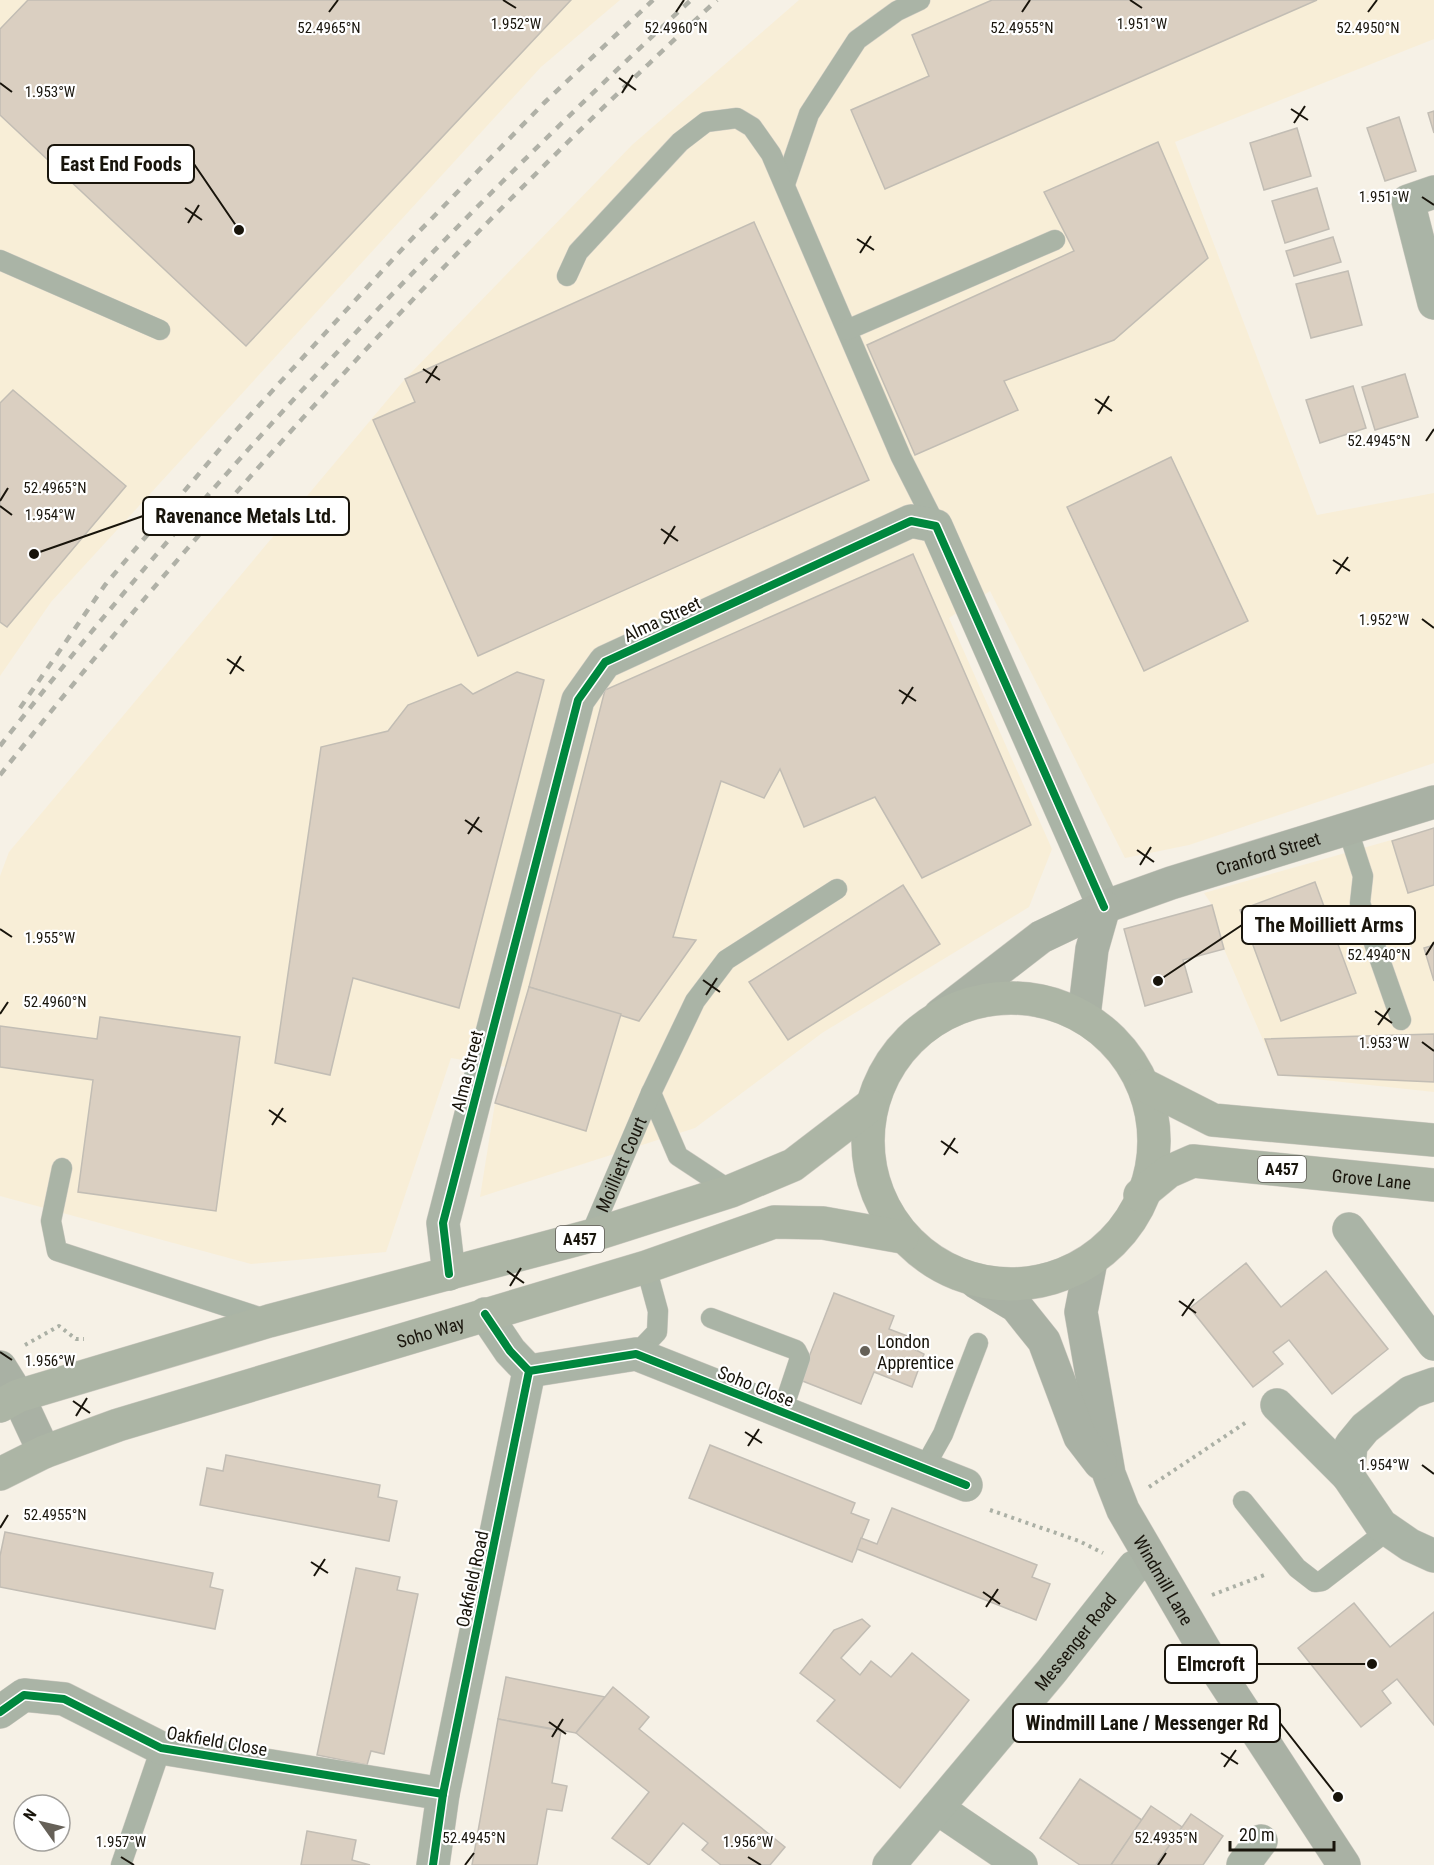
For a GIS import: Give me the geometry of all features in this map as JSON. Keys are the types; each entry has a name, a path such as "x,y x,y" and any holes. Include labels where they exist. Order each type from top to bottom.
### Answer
{"main road":[{"name":"Cranford Street","path":"940,1015 1041,937 1104,907 1171,883 1434,802"},
{"path":"1084,1016 1092,949 1104,907"},
{"path":"1013,996 1046,1000 1084,1016 1119,1045 1144,1085 1154,1126 1154,1158 1129,1224 1112,1244 1091,1261 1057,1278 1025,1285 976,1282 941,1268 920,1254 903,1237 876,1193 866,1148 870,1106 903,1044 940,1015 971,1002 1013,996"},
{"path":"1144,1085 1213,1120 1434,1140"},
{"name":"A457","path":"9,1401 269,1321 590,1236 731,1191 793,1164 870,1106"},
{"name":"Grove Lane","path":"1140,1195 1168,1172 1192,1161 1434,1185"},
{"name":"Soho Way","path":"0,1474 44,1452 118,1425 646,1267 774,1222 823,1223 903,1237"},
{"name":"Windmill Lane","path":"1091,1261 1081,1312 1109,1474 1142,1564 1214,1666 1344,1865"},
{"name":"Windmill Lane","path":"976,1282 1016,1306 1044,1341 1080,1437 1109,1474"},
{"path":"0,1367 9,1401 44,1452"}],"street":[{"path":"1421,196 1434,303"},
{"name":"Alma Street","path":"449,1274 443,1223 578,700 605,662 911,521 936,526"},
{"path":"936,526 1104,907"},
{"path":"1349,1229 1434,1344"},
{"path":"485,1314 510,1351 530,1371 636,1354"},
{"name":"Soho Close","path":"636,1354 966,1485"},
{"name":"Oakfield Road","path":"433,1865 443,1794 530,1371"},
{"path":"1348,1476 1351,1445 1365,1428 1411,1392 1434,1384"},
{"path":"1277,1405 1348,1476 1381,1525 1410,1545 1434,1556"},
{"name":"Messenger Road","path":"889,1865 1142,1564"},
{"name":"Oakfield Close","path":"0,1712 24,1695 64,1699 160,1748 443,1794"},
{"path":"937,1808 1021,1865"}],"lane":[{"path":"785,184 809,114 857,40 897,11 920,0"},
{"path":"567,276 578,252 680,142 706,122 738,118 752,127 771,154 785,184 901,457 936,526"},
{"path":"847,330 1054,240"},
{"path":"0,260 160,330"},
{"path":"1347,827 1362,876 1360,903 1401,1020"},
{"name":"Moilliett Court","path":"590,1236 651,1093 695,1001 726,960 837,890"},
{"name":"Moilliett Court","path":"651,1093 678,1156 731,1191"},
{"path":"62,1168 51,1221 57,1251 269,1321"},
{"path":"636,1354 657,1332 658,1311 646,1267"},
{"path":"711,1318 796,1350 800,1358 782,1412"},
{"path":"924,1468 943,1434 978,1343"},
{"path":"1243,1501 1297,1568 1307,1579 1315,1582 1322,1581 1388,1530"},
{"path":"121,1865 160,1748"}],"path":[{"path":"1123,1510 1154,1483 1197,1456 1226,1434 1277,1405"},
{"path":"966,1485 977,1505 1142,1564"}],"shaded area":[{"path":"0,0 620,0 541,67 51,602 0,676"},
{"path":"799,0 1434,0 1434,39 1175,142 1317,515 1434,493 1434,763 1189,845 1125,858 990,591 949,618 1052,849 1029,907 822,1033 695,1128 480,1197 495,1103 506,1067 451,1058 386,1252 251,1264 0,1196 0,876 9,852 405,379 632,145"},
{"path":"1434,828 1434,1092 1278,1075 1224,949 1212,905 1204,893"}],"building":[{"path":"28,0 571,0 246,346 0,115 0,29"},
{"path":"992,0 1317,0 885,189 851,110 929,76 912,35"},
{"path":"1434,111 1434,133 1428,113"},
{"path":"1399,117 1416,171 1385,181 1367,128"},
{"path":"1297,128 1311,176 1264,190 1250,143"},
{"path":"1158,142 1208,258 1114,340 1004,381 1018,410 915,455 867,345 1074,251 1044,192"},
{"path":"1317,188 1329,229 1285,243 1272,201"},
{"path":"754,222 869,480 478,656 373,420 415,402 405,379"},
{"path":"1333,237 1341,262 1294,276 1286,251"},
{"path":"1348,271 1362,325 1311,338 1296,284"},
{"path":"1405,374 1418,417 1375,430 1362,387"},
{"path":"1353,386 1366,428 1320,443 1306,400"},
{"path":"13,390 126,486 7,627 0,622 0,403"},
{"path":"1171,457 1248,621 1144,671 1067,507"},
{"path":"913,554 1031,825 922,878 875,797 804,827 780,769 764,798 721,781 673,937 696,940 639,1021 529,987 605,690"},
{"path":"517,672 544,680 459,1008 353,978 330,1075 275,1063 321,747 388,731 408,705 461,684 473,694"},
{"path":"1434,828 1434,885 1408,893 1392,841"},
{"path":"1315,882 1356,993 1281,1021 1240,910"},
{"path":"903,885 940,944 788,1040 749,982"},
{"path":"1212,905 1224,949 1183,960 1192,992 1145,1006 1124,929"},
{"path":"1434,945 1434,981 1424,948"},
{"path":"529,987 621,1014 586,1131 495,1103"},
{"path":"100,1017 240,1037 216,1211 78,1192 93,1080 0,1067 0,1026 97,1039"},
{"path":"1434,1034 1434,1082 1278,1075 1265,1039"},
{"path":"1246,1263 1281,1307 1326,1271 1388,1349 1332,1394 1289,1340 1273,1352 1283,1364 1253,1387 1190,1308"},
{"name":"London Apprentice","path":"834,1293 894,1316 889,1329 915,1339 912,1348 924,1354 912,1387 874,1372 861,1404 800,1380"},
{"path":"710,1445 855,1503 851,1513 869,1520 852,1562 689,1498"},
{"path":"226,1455 380,1485 378,1497 397,1501 389,1541 200,1505 207,1468 223,1471"},
{"path":"892,1508 1037,1565 1032,1577 1050,1584 1036,1620 857,1549 861,1538 877,1544"},
{"path":"5,1532 213,1573 210,1587 223,1590 215,1629 0,1587 0,1556"},
{"path":"356,1568 400,1577 397,1590 418,1594 384,1754 371,1751 367,1765 317,1755"},
{"path":"1354,1603 1390,1647 1434,1612 1434,1725 1397,1679 1382,1691 1391,1703 1361,1727 1298,1648"},
{"path":"862,1619 870,1626 841,1658 860,1675 871,1661 891,1677 912,1653 969,1700 900,1788 817,1721 835,1700 800,1673 834,1630"},
{"path":"506,1677 605,1697 576,1733 498,1719"},
{"path":"613,1687 649,1717 639,1729 785,1847 770,1865 721,1865 702,1850 708,1843 683,1823 649,1865 612,1838 649,1792 576,1733"},
{"path":"498,1719 561,1731 552,1783 567,1786 562,1811 547,1809 537,1865 472,1865"},
{"path":"1080,1779 1142,1820 1111,1865 1080,1865 1040,1838"},
{"path":"1151,1806 1182,1827 1156,1865 1111,1865"},
{"path":"1191,1814 1223,1836 1203,1865 1156,1865"},
{"path":"307,1831 356,1840 352,1860 370,1865 301,1865"}],"railway":[{"path":"20,708 105,585 230,437 405,246 544,103 653,0"},
{"path":"0,746 161,549 330,360 508,176 691,0"},
{"path":"0,775 168,571 344,374 526,183 717,0"}],"cycle path":[{"path":"449,1274 443,1223 578,700 605,662 911,521 936,526 1104,907"},
{"path":"433,1865 443,1794 529,1371 510,1351 485,1314"},
{"path":"529,1371 636,1354 966,1485"},
{"path":"0,1712 24,1695 64,1699 161,1748 443,1794"}],"place":[{"name":"East End Foods","path":"239,230"},
{"name":"Ravenance Metals Ltd.","path":"34,554"},
{"name":"The Moilliett Arms","path":"1158,981"},
{"name":"London Apprentice","path":"865,1351"},
{"name":"Elmcroft","path":"1372,1664"},
{"name":"Windmill Lane / Messenger Rd","path":"1338,1797"}]}
